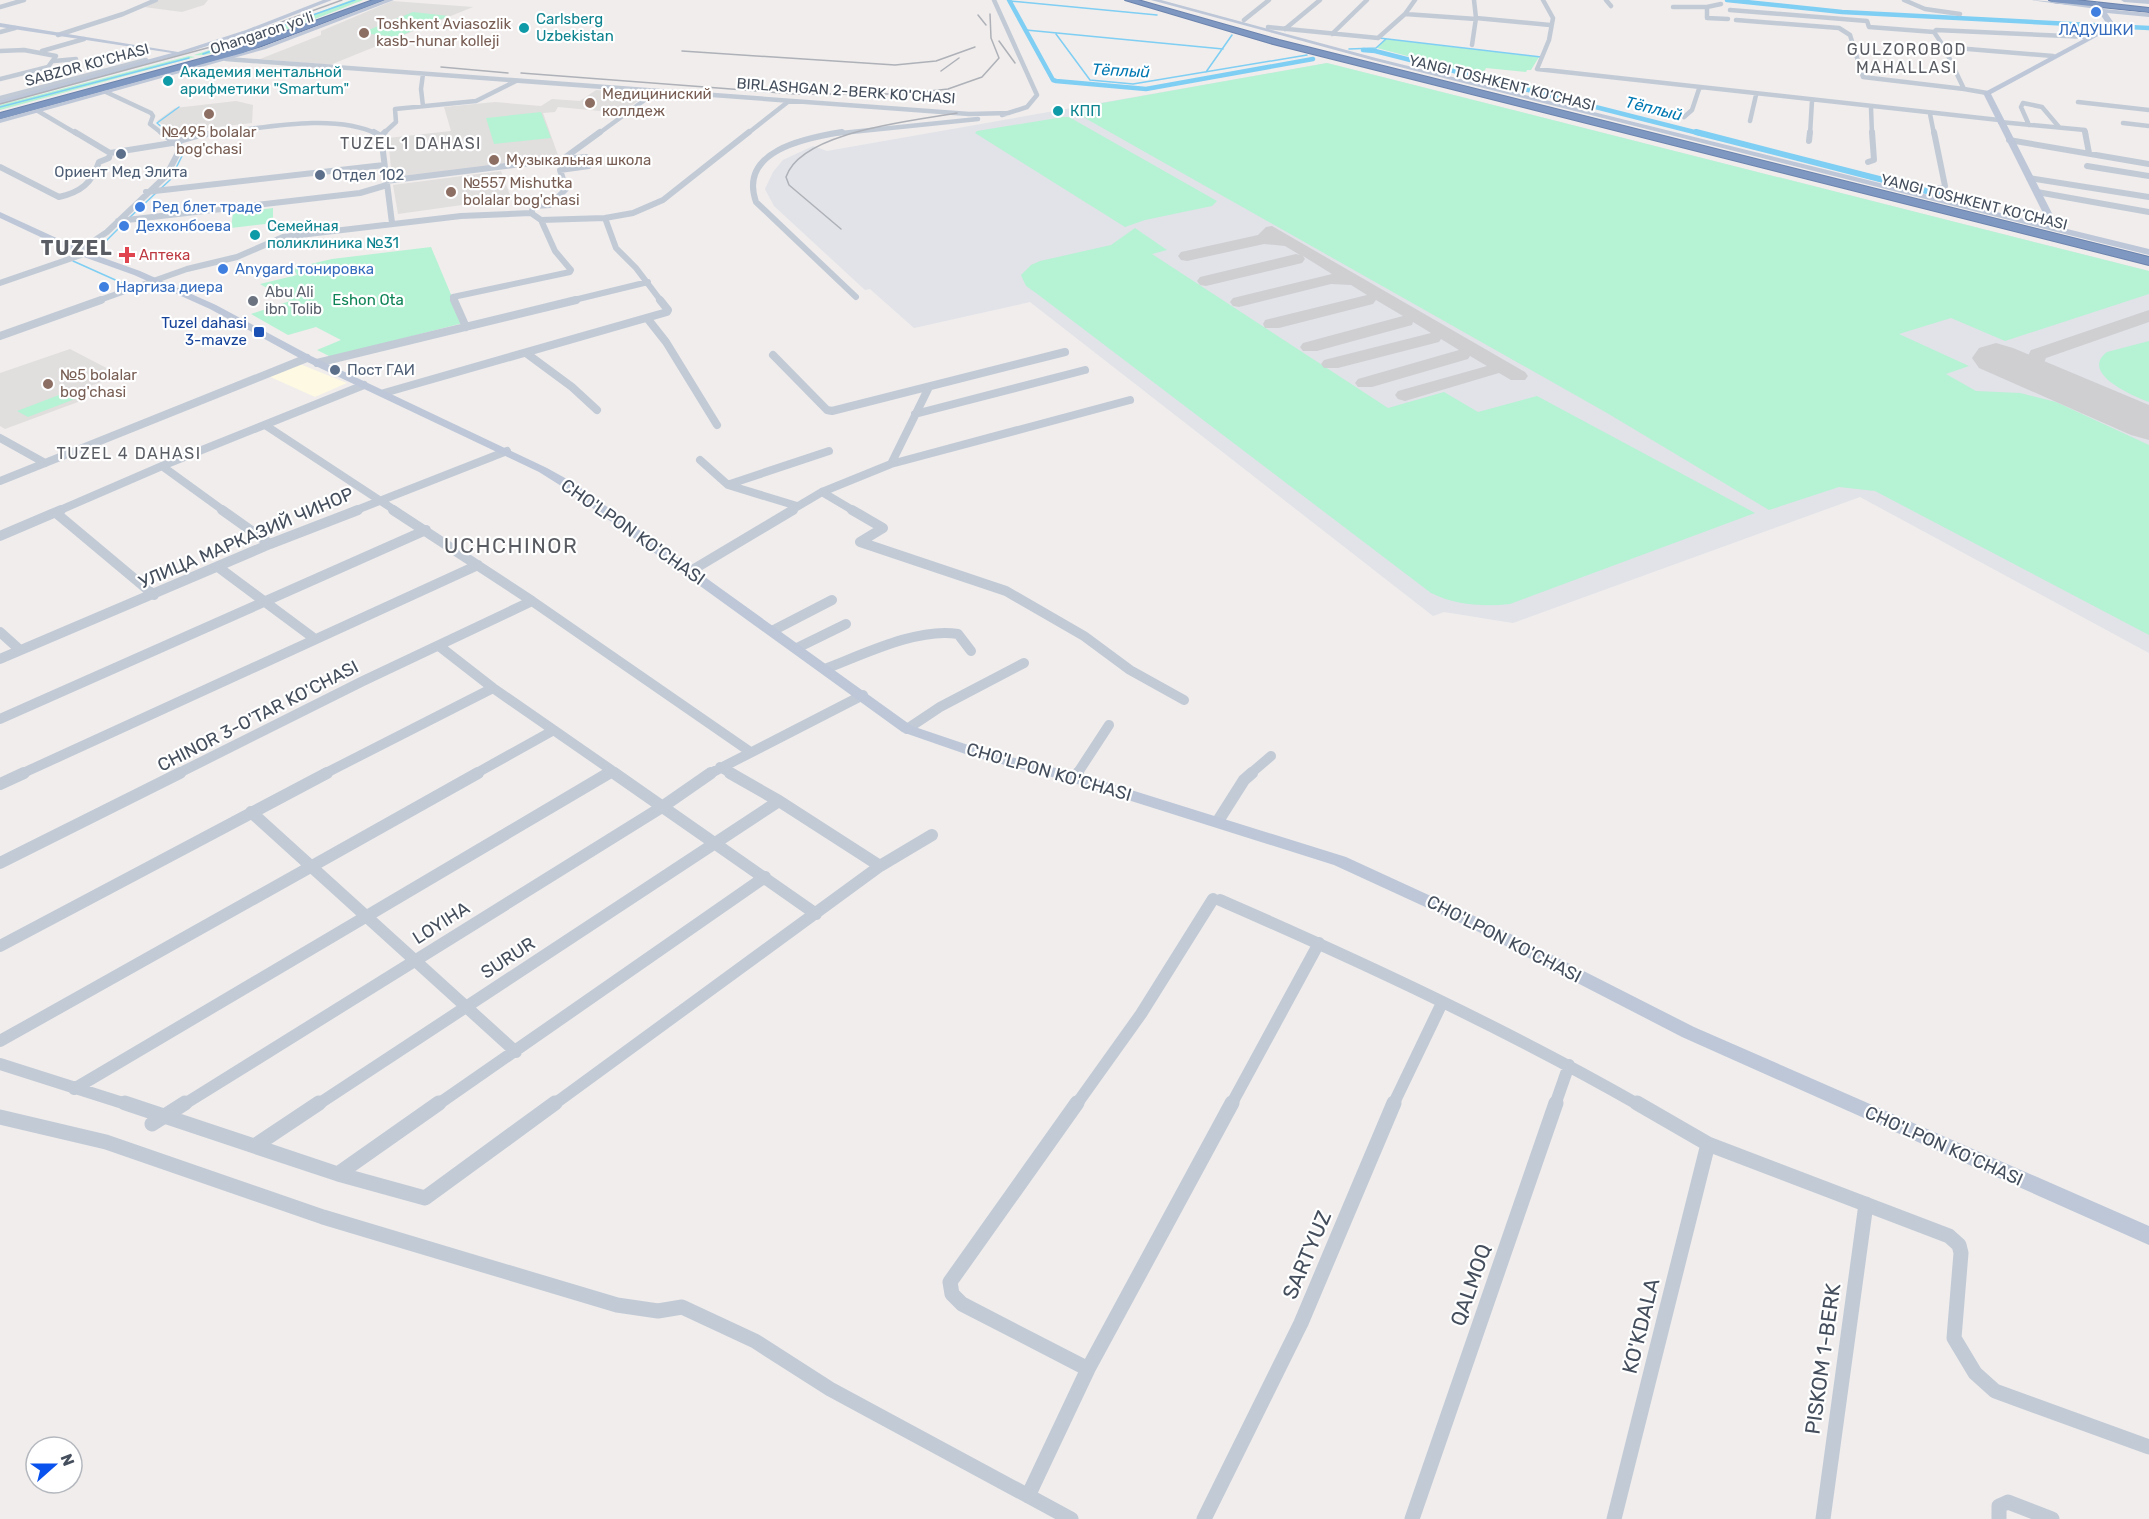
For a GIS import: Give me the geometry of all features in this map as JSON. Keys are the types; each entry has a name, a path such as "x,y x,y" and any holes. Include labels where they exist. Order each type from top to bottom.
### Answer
{"highway":[{"name":"Ohangaron yoʻli","path":"0,114 210,58 368,0"},
{"name":"Ohangaron yoʻli","path":"0,114 124,83 210,58 339,19 380,0"},
{"name":"YANGI TOSHKENT KO‘CHASI","path":"1129,0 1288,45 2149,259"},
{"name":"YANGI TOSHKENT KO‘CHASI","path":"1140,0 1339,55 2149,259"},
{"path":"2053,0 2148,10"},
{"path":"2080,0 2098,6"},
{"path":"124,83 153,80"}],"main road":[{"name":"SABZOR KO'CHASI","path":"0,100 178,53 248,31 329,0"},
{"name":"Ohangaron yoʻli","path":"0,121 226,59 391,0"},
{"path":"1154,0 1296,40 2149,252"},
{"path":"2034,0 2098,6 2112,26 1987,93 1999,121 2056,229"},
{"path":"2124,0 2148,10"},
{"name":"BIRLASHGAN 2-BERK KO'CHASI","path":"0,25 226,59"},
{"name":"CHO'LPON KO'CHASI","path":"0,215 81,252 213,307 312,360 507,451 570,486 798,648 907,729 979,754 1075,777 1340,861 1411,892 1688,1032 2149,1236"}],"street":[{"path":"0,7 24,0"},
{"path":"122,13 149,0"},
{"path":"55,34 156,0"},
{"path":"856,297 756,202 752,190 753,176 759,164 794,144 822,136 861,129 967,121 1009,113 1034,102 1037,95 1036,88 994,0"},
{"path":"1244,20 1269,0"},
{"path":"1286,28 1320,0"},
{"path":"1332,33 1367,0"},
{"path":"1268,27 1379,38 1406,14 1415,0"},
{"path":"1472,45 1476,19 1474,0"},
{"path":"1543,0 1552,14 1549,40 1537,69 1700,89 2085,130 2089,153"},
{"path":"1606,0 1611,6"},
{"path":"1904,0 1930,10 1960,14"},
{"path":"1675,8 1707,9 1721,4"},
{"path":"1707,9 1707,18 1728,19"},
{"path":"1730,10 1868,21 1869,27"},
{"path":"1406,14 1550,24"},
{"path":"1737,20 1839,28 1845,28 1845,25 2089,37"},
{"path":"0,32 15,28"},
{"path":"1839,28 1850,35 1864,78 1987,93"},
{"path":"1936,31 1964,89"},
{"path":"39,52 84,39"},
{"path":"1944,47 2053,56"},
{"path":"0,51 39,52 55,55 54,61"},
{"path":"0,79 46,68 54,61 76,58"},
{"name":"BIRLASHGAN 2-BERK KO'CHASI","path":"226,59 969,114 1009,113"},
{"path":"0,100 100,74"},
{"path":"423,74 421,88 423,106"},
{"path":"381,136 396,122 395,109 482,99 516,81"},
{"path":"0,88 16,94"},
{"path":"1684,117 1692,110 1700,89"},
{"path":"563,159 657,91"},
{"path":"0,283 81,252 121,221 166,176 177,156 176,141 150,124 153,116 151,113 106,92"},
{"path":"1750,121 1756,95"},
{"path":"0,336 187,269 201,268 283,237 461,216 531,213 542,220 605,218 633,213 663,200 789,100"},
{"path":"1809,141 1812,101"},
{"path":"2078,102 2149,110"},
{"path":"2029,125 2021,107 2023,103 2042,107 2059,127"},
{"path":"1868,162 1874,160 1871,108"},
{"path":"38,111 110,153 176,141 332,122 363,127 381,136"},
{"path":"1930,114 1945,186 1939,188"},
{"path":"2123,123 2149,126"},
{"path":"381,136 392,224"},
{"path":"2009,140 2149,164"},
{"path":"0,167 59,197 87,186 94,179 99,162 109,158 110,153"},
{"path":"121,221 360,193 387,183 586,157 589,166 560,170 566,189 564,192 550,205 534,206 531,213"},
{"path":"149,192 384,165"},
{"path":"2086,166 2149,176"},
{"path":"2030,178 2149,197"},
{"path":"2037,192 2149,212"},
{"path":"384,393 668,310 648,282 615,248 605,218"},
{"path":"466,327 453,297 570,272 571,270 555,251 542,220"},
{"path":"0,481 312,360 466,327 648,282"},
{"path":"647,318 666,342 717,426"},
{"path":"773,355 827,410 832,411 1065,352"},
{"path":"526,353 573,387 597,410"},
{"path":"915,414 1085,370"},
{"path":"0,536 162,466 364,385"},
{"path":"891,464 929,387"},
{"path":"689,572 822,492 891,464 1130,400"},
{"path":"265,425 532,601 749,751"},
{"path":"0,438 45,464"},
{"path":"728,485 829,450"},
{"name":"УЛИЦА МАРКАЗИЙ ЧИНОР","path":"0,659 270,544 507,451"},
{"path":"700,460 728,485 797,506"},
{"path":"162,466 270,544"},
{"path":"822,492 883,528 860,542 1006,591 1084,636 1130,670 1184,700"},
{"path":"56,513 154,595"},
{"path":"0,719 426,530"},
{"path":"0,784 478,565"},
{"path":"218,567 315,639"},
{"path":"772,631 832,600"},
{"name":"CHINOR 3-O'TAR KO'CHASI","path":"0,863 363,681 532,601"},
{"path":"798,648 846,624"},
{"path":"825,669 939,631 958,634 971,651"},
{"path":"0,632 20,650"},
{"path":"439,646 662,807 816,914"},
{"path":"907,729 940,707 1024,663"},
{"path":"0,946 251,812 494,687"},
{"name":"LOYIHA","path":"152,1124 662,807 720,767 863,695"},
{"path":"1075,777 1109,725"},
{"path":"0,1041 554,730"},
{"path":"1218,821 1244,780 1271,756"},
{"path":"720,767 779,801 880,866"},
{"path":"74,1089 612,771"},
{"name":"SURUR","path":"256,1145 779,801"},
{"path":"251,812 516,1052"},
{"path":"0,1064 256,1145 338,1174 425,1198 880,866 932,835"},
{"path":"338,1174 765,877"},
{"path":"1088,1369 962,1304 952,1294 950,1282 1141,1014 1216,899 1319,944 1569,1065 1708,1144 1949,1236 1959,1245 1961,1253 1954,1338 1974,1373 1995,1390 2149,1447"},
{"path":"1028,1496 1088,1369 1319,944"},
{"name":"SARTYUZ","path":"1204,1519 1301,1323 1378,1137 1441,1005"},
{"name":"QALMOQ","path":"1412,1519 1569,1065"},
{"path":"0,1117 106,1142 323,1217 617,1305 658,1311 682,1306 755,1341 830,1389 1071,1519"},
{"name":"KO'KDALA","path":"1614,1519 1708,1144"},
{"name":"PISKOM 1-BERK","path":"1823,1519 1866,1204"},
{"path":"1999,1519 1999,1506 2007,1502 2052,1519"}],"shaded area":[{"path":"159,0 208,0 204,5 182,12 144,7"},
{"name":"Toshkent Aviasozlik kasb-hunar kolleji","path":"392,1 473,7 330,65 260,59 321,35 321,31"},
{"path":"1327,63 2149,271 2149,653 1860,497 1513,623 1444,612 1433,616 1030,302 914,328 870,289 865,290 774,206 765,189 773,172 783,160 813,146 827,151"},
{"path":"596,90 648,94 621,113 558,107 555,112 543,113 559,158 392,178 388,138 451,131 444,107 495,102 541,106 552,99 580,101"},
{"name":"№495 bolalar bog'chasi","path":"236,101 253,105 252,123 174,132 157,121 175,108"},
{"name":"№557 Mishutka bolalar bog'chasi","path":"501,171 511,198 398,214 393,185"},
{"name":"№5 bolalar bog'chasi","path":"70,349 120,375 74,392 86,399 5,429 0,426 0,373"},
{"path":"300,364 347,383 315,397 268,376"}],"green space":[{"path":"351,0 363,0 249,43 206,55 194,55 273,30"},
{"path":"413,12 449,16 397,37 361,33"},
{"path":"1385,39 1539,57 1531,70 1526,72 1486,68 1483,74 1507,77 1506,79 1534,86 1532,89 1377,48"},
{"path":"189,56 195,57 0,110 0,105"},
{"path":"1327,63 2149,271 2149,294 2005,341 1951,318 1899,334 1969,366 1946,374 1976,391 2020,393 2056,402 2149,445 2149,635 1875,491 1839,487 1769,510 1607,413 1069,109"},
{"path":"541,112 551,138 494,144 486,118"},
{"path":"1069,117 1217,201 1212,206 1145,220 1125,227 975,133"},
{"path":"273,208 273,223 231,228 233,213"},
{"path":"1135,228 1167,250 1152,254 1388,408 1444,392 1478,412 1537,396 1755,513 1510,604 1470,604 1431,593 1026,286 1021,275 1031,265 1111,245"},
{"name":"Eshon Ota","path":"431,247 463,323 331,357 317,350 341,340 316,327 288,335 251,314 290,301 260,284 297,275 293,268 332,259"},
{"path":"2149,341 2149,402 2112,383 2100,368 2100,360 2107,352"},
{"path":"64,393 75,399 28,417 17,411"}],"waterway":[{"path":"203,54 355,0"},
{"name":"Тёплый","path":"1009,0 1053,80 1056,81 1146,89 1313,59"},
{"path":"1727,0 1842,12 2149,28"},
{"path":"1010,1 1157,15"},
{"path":"1026,30 1222,49"},
{"name":"Тёплый","path":"1056,34 1090,80 1133,84 1206,72"},
{"path":"1222,49 1232,35"},
{"path":"1379,38 1541,57"},
{"name":"Тёплый","path":"1349,49 1376,48 1386,39"},
{"path":"1206,72 1222,49"},
{"name":"Тёплый","path":"1363,50 1375,51 1702,134"},
{"path":"1206,72 1307,55"},
{"path":"0,107 189,58"},
{"path":"129,218 170,180 186,148 157,123 179,107"},
{"name":"Тёплый","path":"1696,132 1938,194"},
{"path":"92,250 101,246 124,223"},
{"path":"73,261 131,287"}],"taxiway":[{"path":"1264,239 1272,234 1272,231 1518,376"},
{"path":"1187,256 1264,239"},
{"path":"1264,239 1288,241"},
{"path":"1206,281 1296,259"},
{"path":"1239,302 1331,279 1355,280"},
{"path":"1272,324 1367,300"},
{"path":"2064,387 2042,374 2034,363 2038,354 2149,316"},
{"path":"1310,347 1405,321"},
{"path":"1331,364 1432,338"},
{"path":"1365,383 1461,355"},
{"path":"1405,395 1490,371"}],"runway":[{"path":"1996,358 2149,424"}],"railway":[{"path":"0,104 218,45 342,0"},
{"path":"521,73 796,94 903,94 948,89 982,77 999,58 991,38 990,14"},
{"path":"978,15 986,25"},
{"path":"999,41 1015,63"},
{"path":"682,51 895,65 936,61 975,47"},
{"path":"941,71 959,58"},
{"path":"441,67 508,73"},
{"path":"841,229 789,185 786,177 796,161 813,149 861,131 957,113"}],"place":[{"name":"ЛАДУШКИ","path":"2096,12"},
{"name":"Carlsberg Uzbekistan","path":"524,28"},
{"name":"Toshkent Aviasozlik kasb-hunar kolleji","path":"364,33"},
{"name":"Академия ментальной арифметики \"Smartum\"","path":"168,81"},
{"name":"Медициниский коллдеж","path":"590,103"},
{"name":"КПП","path":"1058,111"},
{"name":"№495 bolalar bog'chasi","path":"209,114"},
{"name":"Ориент Мед Элита","path":"121,154"},
{"name":"Музыкальная школа","path":"494,160"},
{"name":"Отдел 102","path":"320,175"},
{"name":"№557 Mishutka bolalar bog'chasi","path":"451,192"},
{"name":"Ред блет траде","path":"140,207"},
{"name":"Дехконбоева","path":"124,226"},
{"name":"Семейная поликлиника №31","path":"255,235"},
{"name":"Аптека","path":"127,255"},
{"name":"Anygard тонировка","path":"223,269"},
{"name":"Наргиза диера","path":"104,287"},
{"name":"Abu Ali ibn Tolib","path":"253,301"},
{"name":"Tuzel dahasi 3-mavze","path":"259,332"},
{"name":"Пост ГАИ","path":"335,370"},
{"name":"№5 bolalar bog'chasi","path":"48,384"}],"district":[{"name":"GULZOROBOD MAHALLASI","path":"1907,58"},
{"name":"TUZEL 1 DAHASI","path":"411,143"},
{"name":"TUZEL","path":"77,248"},
{"name":"TUZEL 4 DAHASI","path":"129,453"},
{"name":"UCHCHINOR","path":"511,546"}]}
